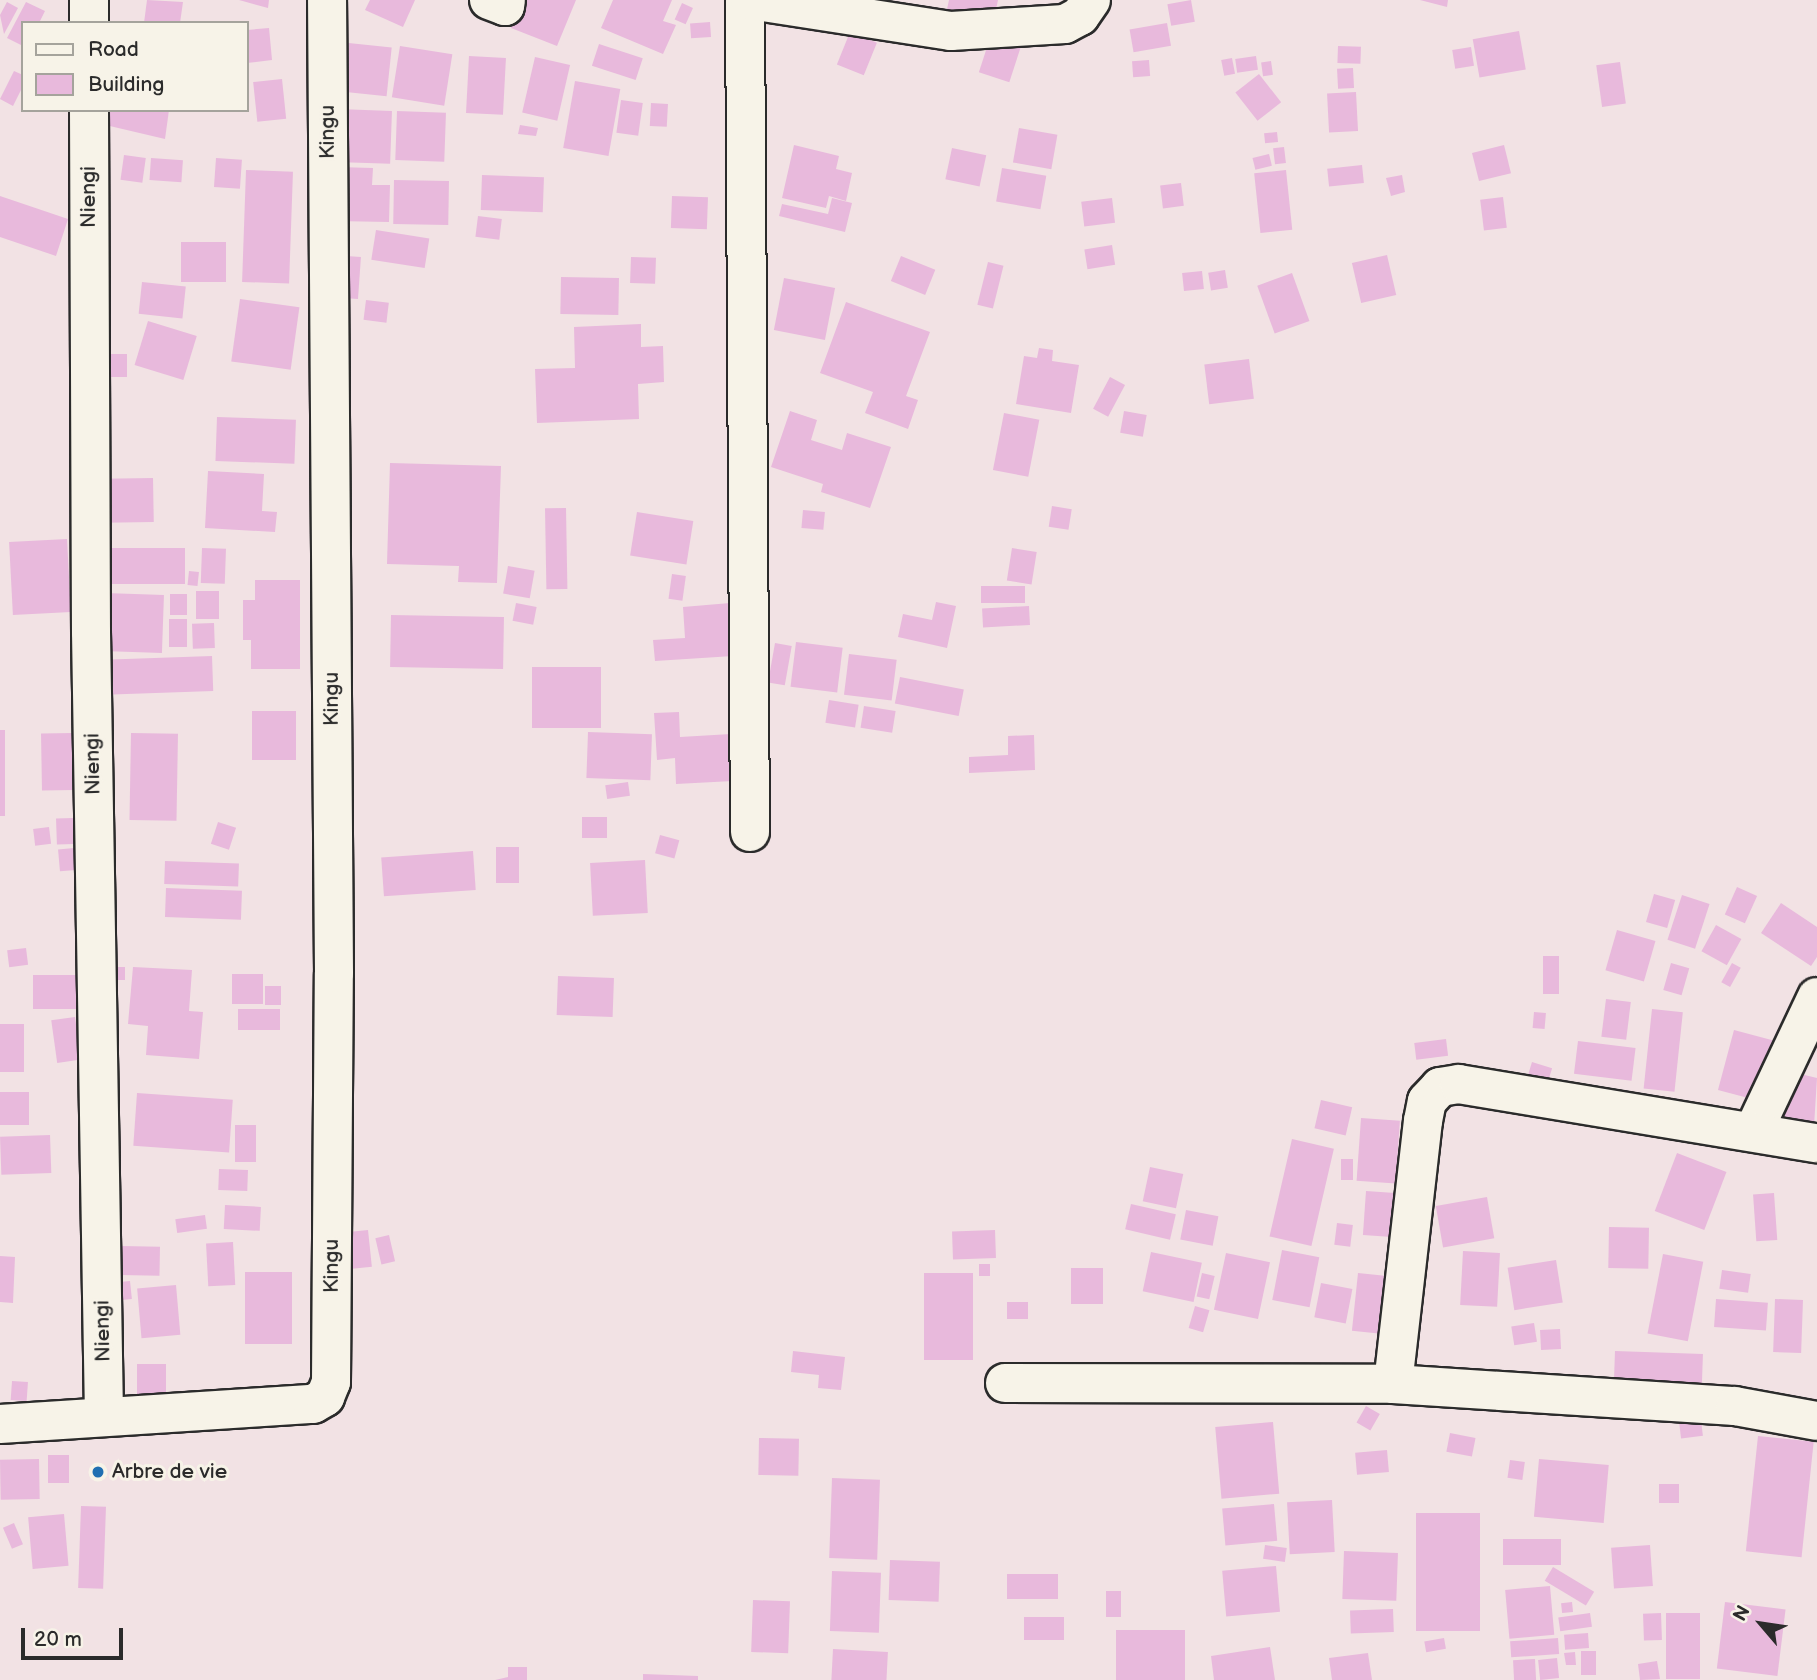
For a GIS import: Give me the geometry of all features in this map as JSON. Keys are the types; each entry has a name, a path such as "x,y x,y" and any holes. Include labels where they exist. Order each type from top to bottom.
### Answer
{"street":[{"path":"89,0 89,21"},
{"name":"Kingu","path":"104,1417 313,1404 325,1397 331,1382 334,972 327,0"},
{"path":"489,0 505,6 506,0"},
{"path":"750,832 748,0 951,31 1065,24 1080,16 1091,0"},
{"name":"Niengi","path":"89,112 91,632 104,1417"},
{"path":"1754,1130 1817,997"},
{"path":"1393,1384 1423,1121 1427,1101 1440,1087 1459,1084 1754,1130 1817,1143"},
{"path":"1004,1383 1393,1384 1735,1406 1817,1421"},
{"path":"0,1424 104,1417"}],"building":[{"path":"147,0 183,2 180,21 144,21"},
{"path":"239,0 269,0 268,8"},
{"path":"370,0 415,0 403,27 365,10"},
{"path":"522,0 576,0 557,46 511,28"},
{"path":"613,0 672,0 663,21 676,25 663,54 601,28"},
{"path":"949,0 998,0 993,24 946,14"},
{"path":"1191,0 1195,22 1171,26 1167,4"},
{"path":"1420,0 1448,0 1447,7"},
{"path":"7,2 18,8 4,34 0,15"},
{"path":"26,2 45,11 40,21 21,21 21,45 7,38"},
{"path":"682,3 693,8 686,24 675,19"},
{"path":"710,22 711,37 691,38 690,23"},
{"path":"1167,23 1171,46 1134,52 1130,30"},
{"path":"269,28 272,60 248,63 248,30"},
{"path":"1519,31 1526,69 1479,78 1473,39"},
{"path":"850,32 877,43 864,75 837,64"},
{"path":"990,38 1020,48 1009,82 979,72"},
{"path":"339,42 392,48 387,96 334,91"},
{"path":"599,44 643,58 636,80 592,66"},
{"path":"400,46 452,54 444,106 392,97"},
{"path":"1338,46 1361,47 1360,64 1337,63"},
{"path":"1471,47 1474,66 1455,69 1452,50"},
{"path":"469,56 506,58 503,115 466,113"},
{"path":"1256,56 1258,70 1237,73 1235,59"},
{"path":"535,57 570,65 557,121 522,113"},
{"path":"1232,58 1235,74 1224,76 1221,60"},
{"path":"1149,60 1150,76 1133,77 1132,61"},
{"path":"1271,61 1273,75 1263,76 1261,62"},
{"path":"1620,62 1626,104 1602,107 1596,65"},
{"path":"1353,68 1354,88 1338,89 1337,69"},
{"path":"14,71 21,74 21,90 13,106 0,99"},
{"path":"1259,74 1281,102 1258,121 1235,92"},
{"path":"282,79 286,119 257,122 253,82"},
{"path":"575,81 620,89 608,156 563,148"},
{"path":"1356,92 1358,131 1329,132 1327,94"},
{"path":"621,100 643,103 638,136 616,133"},
{"path":"651,103 668,104 667,127 650,126"},
{"path":"338,109 392,111 390,164 336,162"},
{"path":"397,111 446,113 444,162 395,160"},
{"path":"98,112 169,112 165,139 97,123"},
{"path":"520,125 538,128 536,136 518,134"},
{"path":"1019,128 1057,135 1051,169 1013,162"},
{"path":"1277,132 1278,142 1265,143 1264,133"},
{"path":"794,145 839,156 836,169 852,173 846,201 829,196 826,208 782,198"},
{"path":"1504,145 1511,173 1479,181 1472,153"},
{"path":"1284,147 1286,163 1275,164 1273,148"},
{"path":"952,148 986,155 980,187 945,179"},
{"path":"1269,154 1272,166 1255,170 1253,158"},
{"path":"124,155 146,158 142,183 121,180"},
{"path":"151,158 183,160 181,182 149,180"},
{"path":"216,158 242,160 240,189 214,187"},
{"path":"1362,165 1364,183 1329,187 1327,169"},
{"path":"337,167 373,168 372,185 390,185 389,222 335,221"},
{"path":"1002,168 1046,176 1040,209 996,201"},
{"path":"246,170 293,172 289,284 242,282"},
{"path":"1286,170 1292,230 1260,233 1254,173"},
{"path":"482,175 544,177 543,212 481,210"},
{"path":"1402,175 1405,192 1391,196 1386,178"},
{"path":"394,180 449,181 448,225 393,224"},
{"path":"1181,183 1184,206 1163,208 1160,186"},
{"path":"0,196 68,219 56,256 0,237"},
{"path":"672,196 708,197 707,229 671,228"},
{"path":"1503,197 1507,228 1484,231 1480,200"},
{"path":"832,198 852,203 845,232 779,216 782,204 828,214"},
{"path":"1112,198 1115,223 1084,227 1081,202"},
{"path":"478,216 502,219 499,240 475,237"},
{"path":"376,230 429,238 425,268 371,260"},
{"path":"181,242 226,242 226,282 181,282"},
{"path":"1112,245 1115,265 1087,269 1084,249"},
{"path":"332,255 361,257 358,299 329,297"},
{"path":"1387,255 1396,295 1361,303 1352,263"},
{"path":"901,256 935,270 925,295 891,281"},
{"path":"631,257 656,258 655,284 630,283"},
{"path":"988,262 1004,266 993,309 977,305"},
{"path":"1225,270 1228,288 1211,290 1208,273"},
{"path":"1202,271 1204,289 1184,291 1182,273"},
{"path":"1292,273 1309,321 1275,334 1257,286"},
{"path":"561,277 619,278 618,315 560,314"},
{"path":"784,278 835,288 825,340 774,330"},
{"path":"142,282 186,287 182,318 139,314"},
{"path":"240,299 299,307 291,370 231,361"},
{"path":"366,300 389,303 386,323 364,320"},
{"path":"846,302 930,332 906,396 918,400 908,429 865,413 873,392 820,373"},
{"path":"148,321 197,336 183,380 135,365"},
{"path":"641,324 641,347 663,346 664,382 638,384 639,419 537,423 535,369 575,368 574,327"},
{"path":"1039,348 1053,350 1052,361 1079,365 1071,413 1016,404 1024,356 1037,358"},
{"path":"99,354 127,354 127,377 99,377"},
{"path":"1249,359 1254,399 1209,404 1204,364"},
{"path":"1110,377 1125,385 1108,417 1093,409"},
{"path":"790,411 817,420 811,440 842,450 847,433 891,447 870,508 821,492 823,484 771,467"},
{"path":"1124,411 1147,415 1143,437 1120,433"},
{"path":"1004,413 1039,420 1028,477 993,470"},
{"path":"217,417 296,420 294,464 215,461"},
{"path":"390,463 501,466 497,583 458,582 459,566 387,564"},
{"path":"208,471 264,474 262,511 277,512 275,532 205,528"},
{"path":"153,478 154,522 104,523 103,479"},
{"path":"1052,506 1072,509 1068,530 1049,527"},
{"path":"545,508 566,508 567,589 546,589"},
{"path":"803,510 825,512 823,530 801,528"},
{"path":"637,512 693,521 686,564 630,555"},
{"path":"67,539 71,612 13,615 9,542"},
{"path":"101,548 185,548 185,584 101,584"},
{"path":"202,548 226,549 225,584 201,583"},
{"path":"1012,548 1037,552 1032,585 1007,581"},
{"path":"508,566 535,571 530,598 503,594"},
{"path":"189,571 199,572 197,586 188,585"},
{"path":"672,574 686,576 682,601 669,599"},
{"path":"255,580 300,580 300,669 251,669 251,640 243,640 243,600 255,600"},
{"path":"981,586 1025,586 1025,603 981,603"},
{"path":"196,591 219,591 219,619 196,619"},
{"path":"105,593 164,595 162,653 103,651"},
{"path":"170,594 187,594 187,615 170,615"},
{"path":"936,602 956,606 947,648 898,637 903,614 932,620"},
{"path":"516,603 537,607 533,625 513,621"},
{"path":"730,603 733,656 655,661 653,640 685,638 683,607"},
{"path":"1029,606 1030,625 983,627 982,608"},
{"path":"391,615 504,617 503,669 390,667"},
{"path":"169,619 187,619 187,647 169,647"},
{"path":"214,623 215,648 193,649 192,624"},
{"path":"796,642 843,648 837,692 791,687"},
{"path":"775,643 792,646 785,685 768,682"},
{"path":"849,654 897,660 892,701 844,695"},
{"path":"212,656 213,691 112,695 111,660"},
{"path":"532,667 601,667 601,728 532,728"},
{"path":"900,677 964,689 959,716 895,704"},
{"path":"829,700 859,705 855,727 825,723"},
{"path":"864,706 896,711 892,733 861,728"},
{"path":"252,711 296,711 296,760 252,760"},
{"path":"679,712 680,737 731,734 733,781 676,784 675,758 657,760 654,713"},
{"path":"0,730 5,730 5,816 0,816"},
{"path":"588,732 652,734 650,780 586,778"},
{"path":"73,733 74,790 42,791 41,734"},
{"path":"131,733 178,734 176,821 129,820"},
{"path":"1034,735 1035,770 969,773 969,757 1008,755 1008,736"},
{"path":"628,782 630,796 607,799 605,785"},
{"path":"582,817 607,817 607,838 582,838"},
{"path":"73,818 74,844 57,845 56,819"},
{"path":"218,822 236,828 229,850 211,844"},
{"path":"49,827 51,844 35,846 33,829"},
{"path":"660,835 679,840 674,859 655,853"},
{"path":"496,847 519,847 519,883 496,883"},
{"path":"74,848 76,870 60,871 58,849"},
{"path":"473,851 476,890 384,896 381,857"},
{"path":"645,860 648,913 593,916 590,863"},
{"path":"165,861 239,864 238,887 164,884"},
{"path":"1737,887 1757,896 1745,923 1725,914"},
{"path":"166,888 242,891 241,920 165,917"},
{"path":"1654,894 1675,900 1667,928 1646,922"},
{"path":"1682,895 1710,904 1695,949 1667,940"},
{"path":"1781,903 1817,927 1817,957 1811,966 1761,933"},
{"path":"1716,925 1741,939 1727,965 1701,951"},
{"path":"1617,930 1655,941 1644,981 1605,970"},
{"path":"26,948 28,965 9,967 7,950"},
{"path":"1543,956 1559,956 1559,994 1543,994"},
{"path":"1671,963 1689,968 1682,995 1663,990"},
{"path":"1732,963 1741,968 1730,987 1721,982"},
{"path":"105,967 125,967 125,980 105,980"},
{"path":"133,967 192,970 189,1011 203,1012 199,1059 146,1055 148,1026 128,1024"},
{"path":"232,974 263,974 263,1004 232,1004"},
{"path":"33,975 77,975 77,1009 33,1009"},
{"path":"558,976 614,978 613,1017 557,1015"},
{"path":"265,986 281,986 281,1005 265,1005"},
{"path":"1606,999 1631,1002 1626,1040 1601,1037"},
{"path":"238,1009 280,1009 280,1030 238,1030"},
{"path":"1652,1009 1683,1012 1674,1092 1644,1089"},
{"path":"1534,1012 1546,1013 1545,1029 1533,1028"},
{"path":"75,1017 81,1060 57,1063 51,1020"},
{"path":"0,1024 24,1024 24,1072 0,1072"},
{"path":"1734,1030 1783,1043 1767,1103 1718,1090"},
{"path":"1446,1039 1448,1056 1416,1060 1414,1043"},
{"path":"1578,1041 1636,1048 1632,1081 1574,1074"},
{"path":"1532,1062 1552,1068 1546,1088 1526,1082"},
{"path":"1792,1072 1817,1078 1814,1126 1781,1117"},
{"path":"0,1092 29,1092 29,1125 0,1125"},
{"path":"137,1093 233,1100 229,1153 133,1146"},
{"path":"1321,1100 1352,1107 1346,1135 1314,1128"},
{"path":"1361,1118 1400,1121 1396,1184 1357,1181"},
{"path":"235,1125 256,1125 256,1162 235,1162"},
{"path":"50,1135 51,1173 1,1175 0,1137"},
{"path":"1292,1139 1334,1149 1311,1246 1270,1236"},
{"path":"1677,1153 1726,1172 1704,1230 1655,1211"},
{"path":"1341,1159 1353,1159 1353,1180 1341,1180"},
{"path":"1150,1167 1183,1174 1176,1208 1143,1201"},
{"path":"219,1169 248,1170 247,1191 218,1190"},
{"path":"1366,1191 1406,1194 1403,1238 1363,1235"},
{"path":"1774,1193 1777,1240 1756,1241 1753,1194"},
{"path":"1487,1197 1494,1238 1443,1247 1436,1206"},
{"path":"1131,1204 1176,1214 1170,1240 1125,1229"},
{"path":"225,1205 261,1207 260,1231 224,1229"},
{"path":"1186,1210 1218,1216 1213,1246 1180,1239"},
{"path":"205,1215 207,1229 177,1233 175,1219"},
{"path":"1337,1223 1353,1225 1350,1247 1334,1245"},
{"path":"1609,1227 1649,1228 1648,1269 1608,1268"},
{"path":"368,1230 372,1267 345,1270 341,1233"},
{"path":"995,1230 996,1258 953,1259 952,1232"},
{"path":"389,1235 395,1261 381,1264 375,1238"},
{"path":"233,1242 235,1285 208,1286 206,1243"},
{"path":"121,1246 160,1247 159,1276 120,1275"},
{"path":"1282,1250 1319,1257 1310,1307 1272,1300"},
{"path":"1463,1251 1500,1253 1497,1307 1460,1305"},
{"path":"1151,1252 1202,1263 1194,1302 1143,1291"},
{"path":"1226,1253 1270,1262 1258,1319 1214,1310"},
{"path":"1663,1254 1703,1262 1688,1341 1648,1334"},
{"path":"0,1256 15,1257 13,1303 0,1302"},
{"path":"1556,1260 1563,1302 1514,1310 1508,1268"},
{"path":"979,1264 990,1264 990,1276 979,1276"},
{"path":"1071,1268 1103,1268 1103,1304 1071,1304"},
{"path":"1722,1270 1751,1274 1748,1293 1719,1289"},
{"path":"245,1272 292,1272 292,1344 245,1344"},
{"path":"924,1273 973,1273 973,1360 924,1360"},
{"path":"1202,1273 1215,1276 1209,1299 1197,1296"},
{"path":"1358,1273 1397,1277 1391,1335 1352,1331"},
{"path":"130,1281 132,1299 119,1300 117,1282"},
{"path":"1321,1283 1352,1289 1346,1323 1314,1317"},
{"path":"176,1285 180,1335 142,1338 137,1288"},
{"path":"1716,1299 1768,1303 1766,1331 1714,1327"},
{"path":"1775,1299 1803,1300 1801,1353 1773,1352"},
{"path":"1007,1302 1028,1302 1028,1319 1007,1319"},
{"path":"1195,1306 1209,1310 1203,1332 1189,1328"},
{"path":"1534,1323 1537,1342 1514,1345 1511,1327"},
{"path":"1560,1329 1561,1349 1541,1350 1540,1330"},
{"path":"793,1351 845,1357 841,1390 818,1388 819,1375 791,1372"},
{"path":"1615,1351 1703,1354 1702,1386 1614,1383"},
{"path":"137,1364 166,1364 166,1394 137,1394"},
{"path":"12,1381 28,1382 27,1401 11,1400"},
{"path":"1366,1406 1380,1414 1370,1430 1356,1422"},
{"path":"1700,1412 1703,1436 1681,1439 1678,1415"},
{"path":"1273,1422 1279,1494 1221,1499 1215,1427"},
{"path":"1450,1433 1476,1438 1472,1457 1446,1452"},
{"path":"1758,1436 1814,1442 1802,1557 1746,1551"},
{"path":"759,1438 799,1439 798,1476 758,1475"},
{"path":"1387,1450 1389,1472 1357,1475 1355,1453"},
{"path":"48,1455 69,1455 69,1483 48,1483"},
{"path":"39,1459 40,1499 1,1500 0,1460"},
{"path":"1539,1459 1609,1465 1604,1523 1534,1517"},
{"path":"1510,1460 1525,1462 1522,1480 1507,1478"},
{"path":"832,1478 880,1480 877,1560 829,1558"},
{"path":"1659,1484 1679,1484 1679,1503 1659,1503"},
{"path":"1332,1500 1335,1552 1290,1554 1287,1502"},
{"path":"1274,1504 1277,1541 1225,1545 1222,1509"},
{"path":"81,1506 106,1507 103,1589 78,1588"},
{"path":"1416,1513 1480,1513 1480,1631 1416,1631"},
{"path":"64,1514 69,1566 33,1569 28,1517"},
{"path":"14,1523 23,1544 12,1549 3,1528"},
{"path":"1503,1539 1561,1539 1561,1565 1503,1565"},
{"path":"1265,1545 1287,1548 1285,1562 1263,1559"},
{"path":"1650,1545 1653,1586 1614,1589 1611,1548"},
{"path":"1344,1551 1398,1553 1396,1601 1342,1599"},
{"path":"890,1560 940,1562 939,1602 889,1600"},
{"path":"1276,1566 1280,1612 1226,1617 1222,1571"},
{"path":"1553,1567 1594,1592 1586,1605 1545,1581"},
{"path":"832,1571 881,1573 879,1633 830,1631"},
{"path":"1007,1574 1058,1574 1058,1599 1007,1599"},
{"path":"1550,1586 1554,1635 1509,1639 1505,1590"},
{"path":"1106,1591 1121,1591 1121,1617 1106,1617"},
{"path":"753,1600 790,1601 788,1653 751,1652"},
{"path":"1572,1602 1573,1612 1562,1613 1561,1603"},
{"path":"1725,1602 1786,1609 1777,1676 1717,1669"},
{"path":"1393,1609 1394,1632 1351,1633 1350,1611"},
{"path":"1590,1613 1592,1627 1560,1631 1558,1617"},
{"path":"1661,1613 1662,1640 1644,1641 1643,1614"},
{"path":"1666,1613 1700,1613 1700,1679 1666,1679"},
{"path":"1024,1617 1064,1617 1064,1640 1024,1640"},
{"path":"1116,1630 1185,1630 1185,1680 1116,1680"},
{"path":"1588,1633 1589,1648 1565,1650 1564,1635"},
{"path":"1444,1638 1446,1649 1426,1652 1424,1641"},
{"path":"1558,1638 1559,1654 1511,1657 1510,1641"},
{"path":"1270,1647 1275,1680 1214,1680 1211,1656"},
{"path":"833,1649 888,1652 886,1680 831,1680"},
{"path":"1581,1651 1596,1651 1596,1675 1581,1675"},
{"path":"1575,1652 1576,1665 1566,1665 1564,1653"},
{"path":"1368,1653 1372,1680 1332,1680 1329,1658"},
{"path":"1557,1658 1559,1678 1540,1680 1538,1660"},
{"path":"1535,1659 1536,1680 1514,1680 1513,1660"},
{"path":"1657,1661 1660,1679 1640,1680 1638,1664"},
{"path":"508,1667 527,1667 527,1680 495,1680 508,1677"},
{"path":"643,1674 698,1676 698,1680 643,1680"}],"place":[{"name":"Arbre de vie","path":"98,1472"}]}
